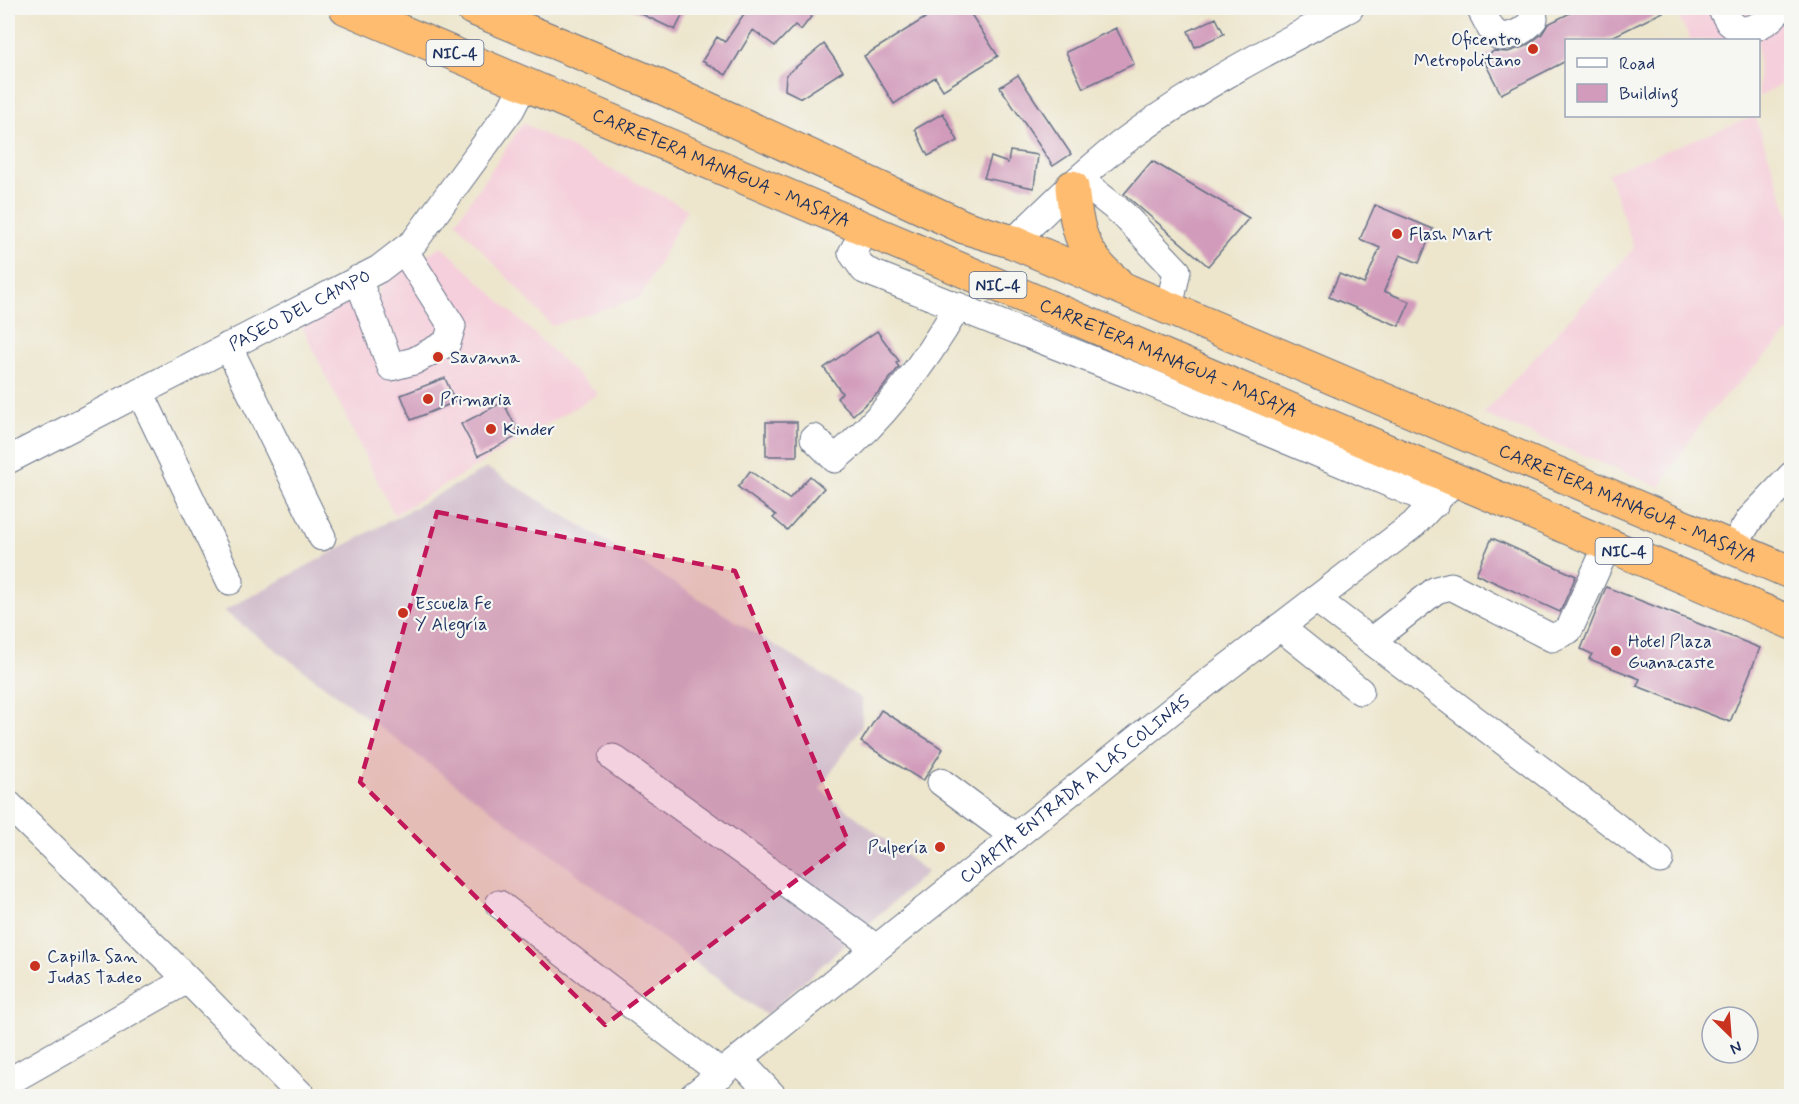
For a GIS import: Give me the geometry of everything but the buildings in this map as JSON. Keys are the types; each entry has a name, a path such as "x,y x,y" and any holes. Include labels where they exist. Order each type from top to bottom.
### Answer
{"highway":[{"name":"CARRETERA MANAGUA - MASAYA","path":"346,8 564,98 1141,344 1446,491 1608,544 1791,622"},
{"name":"CARRETERA MANAGUA - MASAYA","path":"472,8 648,81 964,227 1013,242 1791,573"},
{"path":"564,98 583,90 588,82 586,71 575,52"},
{"path":"624,125 610,106 609,99 612,92 623,84 648,81"},
{"path":"1075,183 1076,220 1086,249 1098,268 1129,292"},
{"path":"867,229 889,230 944,251 984,254 1013,242 1025,271 1047,289 1113,325 1141,344"}],"street":[{"path":"1013,242 1075,183 1130,136 1185,98 1240,65 1350,8"},
{"path":"1480,8 1491,29 1500,37 1511,36 1527,28 1534,19 1533,8"},
{"path":"1721,8 1729,22 1740,31 1753,28 1773,18 1780,8"},
{"name":"PASEO DEL CAMPO","path":"8,460 379,269 414,242 504,119 525,82"},
{"path":"1075,183 1123,214 1177,271 1169,308"},
{"path":"867,229 852,253 864,270 1146,381 1446,491"},
{"path":"358,279 391,367 414,361 447,343 452,326 404,250"},
{"path":"814,438 835,459 860,437 915,375 958,306"},
{"path":"228,346 322,537"},
{"path":"140,392 230,581"},
{"path":"1732,548 1750,519 1791,475"},
{"name":"CUARTA ENTRADA A LAS COLINAS","path":"693,1096 1015,837 1414,524 1446,491"},
{"path":"1371,641 1436,590 1451,586 1552,638 1561,636 1569,630 1608,544"},
{"path":"1316,599 1660,860"},
{"path":"1280,627 1360,691"},
{"path":"613,758 876,948"},
{"path":"940,782 1015,837"},
{"path":"8,804 302,1096"},
{"path":"499,903 773,1096"},
{"path":"8,1082 187,980"}],"highlighted area":[{"path":"437,512 735,571 848,841 605,1025 360,782"}],"shaded area":[{"path":"1673,8 1791,8 1791,78 1760,96 1760,39 1690,39"},
{"path":"1755,117 1791,221 1791,330 1705,417 1660,487 1483,414 1634,248 1608,173"},
{"path":"523,123 687,209 641,297 552,326 456,222"},
{"name":"Savanna","path":"442,246 598,394 394,515 302,327 332,310 332,302 347,292 369,296 380,292 382,281"},
{"path":"487,468 862,699 862,726 820,789 927,872 766,1015 224,611"}],"place":[{"name":"Oficentro Metropolitano","path":"1533,49"},
{"name":"Flash Mart","path":"1397,234"},
{"name":"Savanna","path":"438,357"},
{"name":"Primaria","path":"428,399"},
{"name":"Kinder","path":"491,429"},
{"name":"Escuela Fe Y Alegría","path":"403,613"},
{"name":"Hotel Plaza Guanacaste","path":"1616,651"},
{"name":"Pulpería","path":"940,847"},
{"name":"Capilla San Judas Tadeo","path":"35,966"}]}
